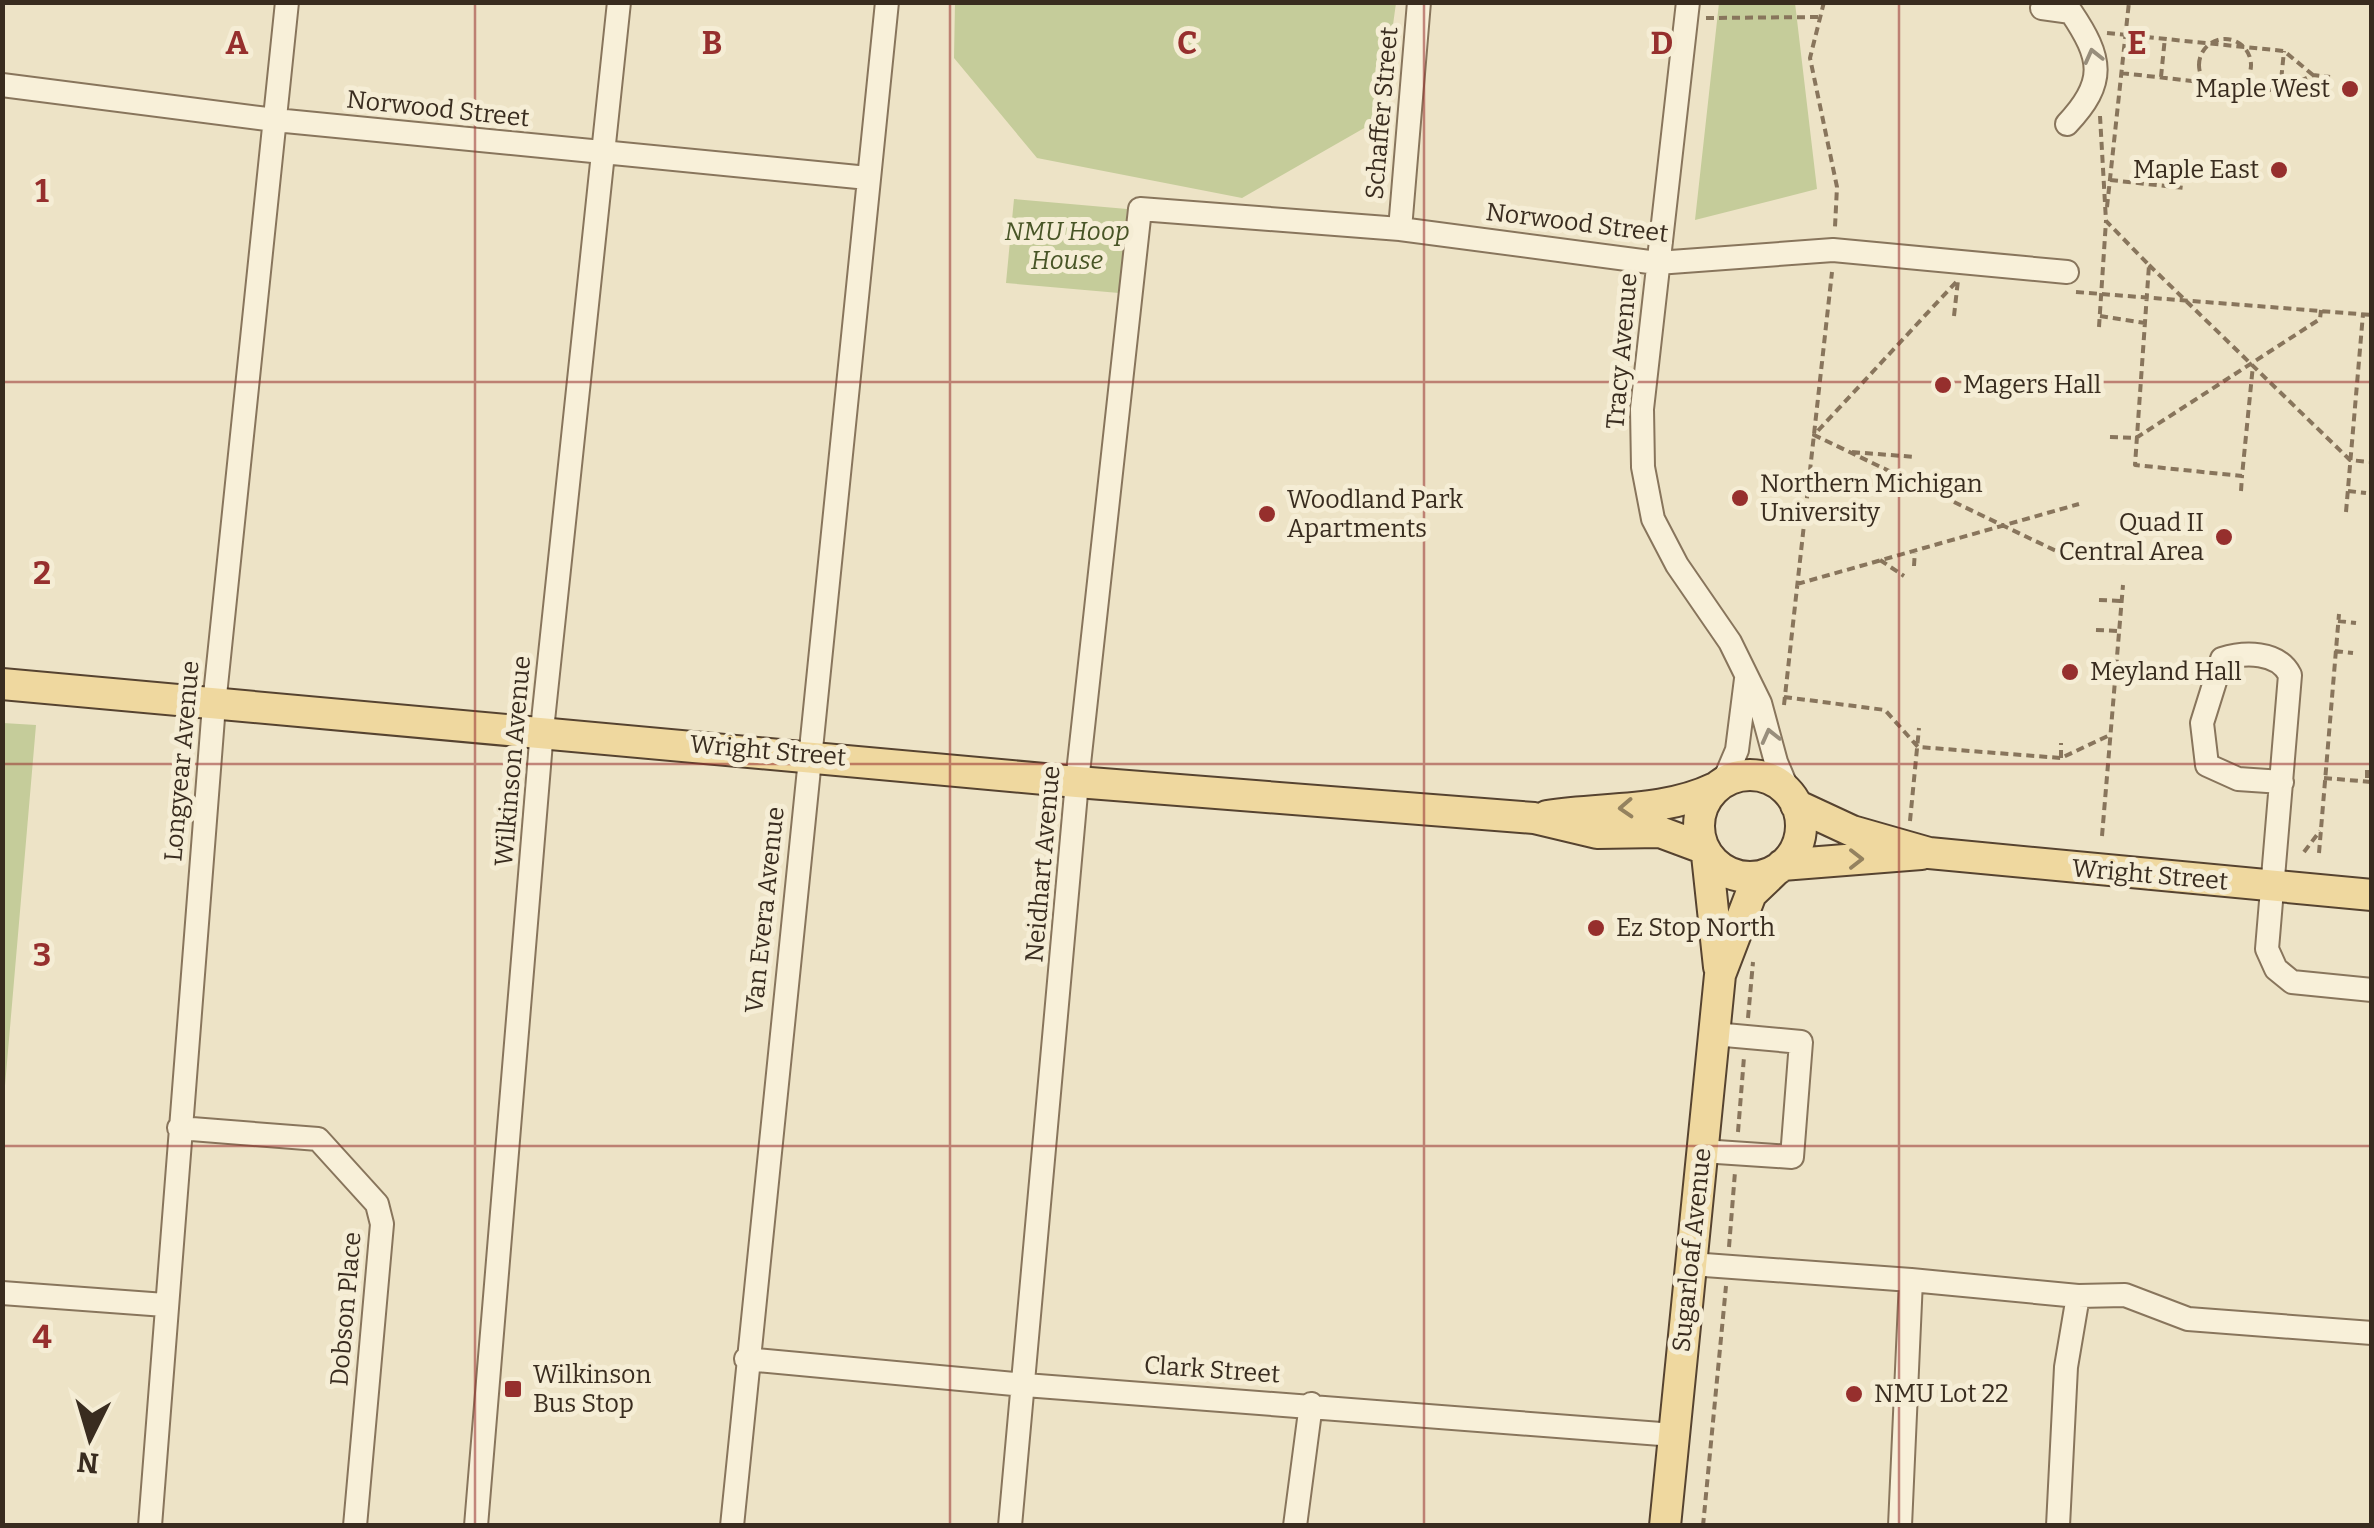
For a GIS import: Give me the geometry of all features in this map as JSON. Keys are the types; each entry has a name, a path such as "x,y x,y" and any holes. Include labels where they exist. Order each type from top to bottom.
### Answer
{"main road":[{"name":"Wright Street","path":"2,684 808,754 1077,782 1534,818 1597,833 1660,832 1705,852"},
{"path":"1738,776 1763,777 1793,800 1799,840 1779,868 1741,877 1726,872 1705,852 1699,817 1719,785 1738,776"},
{"name":"Wright Street","path":"1534,818 1686,800 1719,785"},
{"name":"Wright Street","path":"1793,800 1842,828 1929,853 2372,895"},
{"name":"Sugarloaf Avenue","path":"1665,1526 1720,975 1705,852"},
{"name":"Wright Street","path":"1779,868 1929,853"},
{"name":"Sugarloaf Avenue","path":"1720,975 1751,894 1779,868"}],"street":[{"name":"Longyear Avenue","path":"150,1526 214,705 288,2"},
{"name":"Wilkinson Avenue","path":"476,1526 542,730 619,2"},
{"name":"Van Evera Avenue","path":"732,1526 746,1358 887,2"},
{"name":"Schaffer Street","path":"1400,228 1419,2"},
{"path":"2042,8 2071,12 2091,43 2097,74 2089,100 2067,124"},
{"name":"Tracy Avenue","path":"1687,10 1642,409 1646,492 1663,542 1730,642 1760,703 1776,762 1793,800"},
{"name":"Norwood Street","path":"2,85 275,120 868,178"},
{"name":"Norwood Street","path":"1140,209 1400,228 1657,262 1834,250 2066,281"},
{"name":"Neidhart Avenue","path":"1010,1526 1077,782 1140,209"},
{"path":"2282,782 2238,779 2207,765 2202,723 2222,659 2237,654 2270,657 2285,666 2290,675 2282,782 2274,886 2266,939 2276,969 2292,982 2372,990"},
{"path":"1719,785 1737,750 1746,679"},
{"path":"1702,1151 1792,1157 1802,1042 1714,1034"},
{"name":"Dobson Place","path":"179,1128 318,1140 376,1204 382,1224 355,1526"},
{"path":"1691,1264 2078,1296 2125,1295 2188,1318 2372,1333"},
{"path":"1900,1526 1911,1280"},
{"path":"2,1293 165,1305"},
{"path":"2058,1526 2066,1367 2078,1296"},
{"name":"Clark Street","path":"746,1358 1025,1385 1674,1435"},
{"path":"1294,1526 1310,1404"}],"path":[{"path":"1783,709 1834,250 1837,187 1810,58 1824,2"},
{"path":"2099,327 2129,2"},
{"path":"1687,10 1822,16"},
{"path":"2098,32 2284,51 2313,75"},
{"path":"2161,76 2165,38"},
{"path":"2206,82 2200,57 2211,42 2236,40 2248,52 2251,70 2240,86"},
{"path":"2280,90 2284,51"},
{"path":"2122,73 2280,90 2313,75 2330,77"},
{"path":"2110,180 2184,188"},
{"path":"2106,222 2350,460 2369,462"},
{"path":"2148,265 2136,465 2242,476"},
{"path":"1940,278 1976,282"},
{"path":"1814,436 1958,280"},
{"path":"1954,316 1958,280"},
{"path":"2066,281 2101,294 2372,315"},
{"path":"2110,437 2136,438 2253,366 2320,319 2321,310"},
{"path":"2346,512 2362,314"},
{"path":"2100,316 2146,323"},
{"path":"2361,330 2372,329"},
{"path":"2241,491 2253,366"},
{"path":"1814,436 2074,560"},
{"path":"1847,452 1915,458"},
{"path":"2348,492 2366,493"},
{"path":"1797,584 2079,504"},
{"path":"1914,566 1915,550"},
{"path":"1880,560 1904,576"},
{"path":"2102,836 2123,585"},
{"path":"2099,600 2121,602"},
{"path":"2319,854 2339,614"},
{"path":"2338,622 2356,623"},
{"path":"2096,630 2119,631"},
{"path":"2335,651 2353,653"},
{"path":"1784,697 1884,710 1918,747 2061,758 2110,735"},
{"path":"1910,821 1919,728"},
{"path":"2061,743 2061,758"},
{"path":"2324,778 2369,782 2367,770"},
{"path":"2304,852 2320,831"},
{"path":"1704,1526 1755,948"}],"green space":[{"path":"955,2 1396,3 1380,119 1242,198 1037,158 954,58"},
{"path":"1719,3 1795,3 1817,189 1695,220"},
{"name":"NMU Hoop House","path":"1014,199 1127,209 1119,293 1006,283"},
{"path":"2,723 36,725 3,1109"}],"place":[{"name":"Maple West","path":"2350,89"},
{"name":"Maple East","path":"2279,170"},
{"name":"Magers Hall","path":"1943,385"},
{"name":"Northern Michigan University","path":"1740,498"},
{"name":"Woodland Park Apartments","path":"1267,514"},
{"name":"Quad II Central Area","path":"2224,537"},
{"name":"Meyland Hall","path":"2070,672"},
{"name":"Ez Stop North","path":"1596,928"},
{"name":"Wilkinson Bus Stop","path":"513,1389"},
{"name":"NMU Lot 22","path":"1854,1394"}]}
